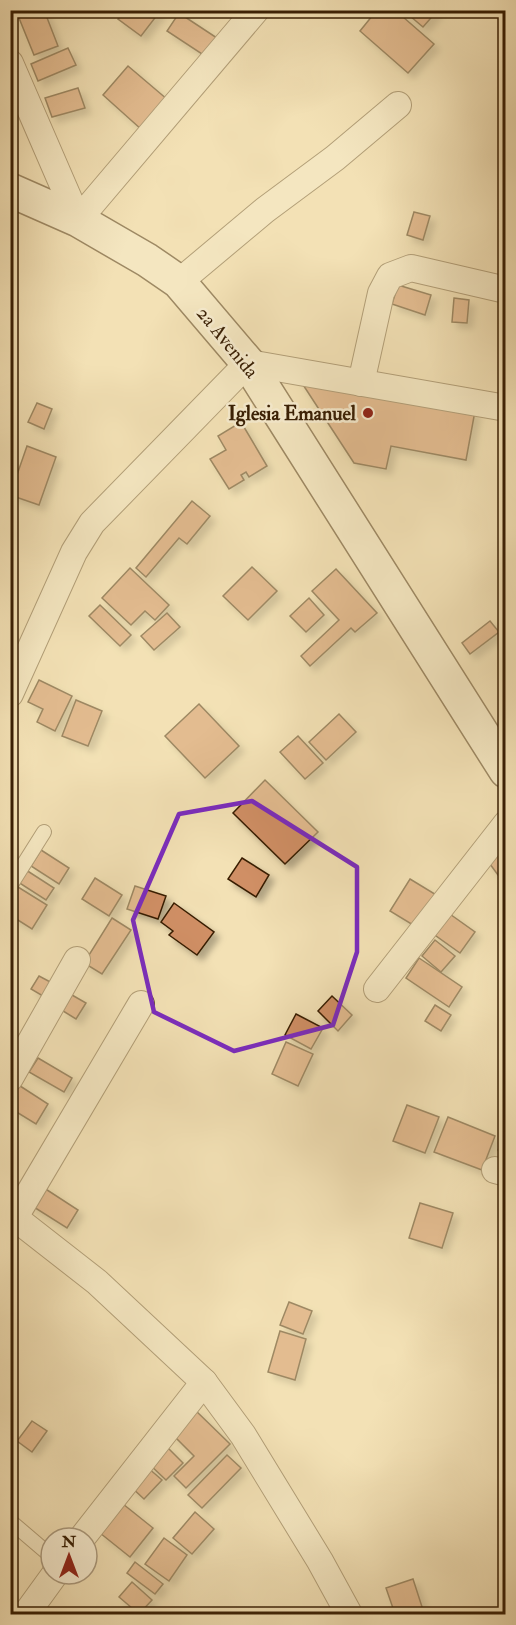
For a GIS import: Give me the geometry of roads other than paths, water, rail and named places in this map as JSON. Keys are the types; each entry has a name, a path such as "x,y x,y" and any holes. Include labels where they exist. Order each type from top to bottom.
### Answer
{"street":[{"path":"10,63 78,220 256,10"},
{"path":"179,282 265,210 335,158 398,105"},
{"name":"2a Avenida","path":"10,190 78,220 147,260 179,282 248,363 506,771"},
{"path":"361,383 381,293 390,276 411,268 506,290"},
{"path":"10,694 74,552 92,523 248,363 506,408"},
{"path":"377,989 506,824"},
{"path":"10,1078 77,960"},
{"path":"141,1004 13,1215 97,1282 204,1382 243,1435 320,1561 349,1614"},
{"path":"91,1526 204,1382"},
{"path":"26,1614 46,1586"}],"lane":[{"path":"10,885 44,832"},
{"path":"10,1521 39,1546"}],"place":[{"name":"Iglesia Emanuel","path":"368,413"}]}
